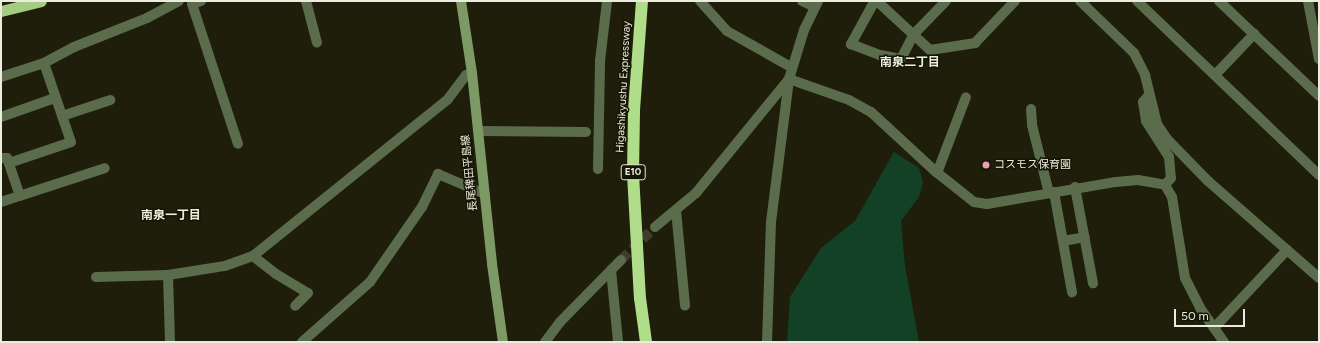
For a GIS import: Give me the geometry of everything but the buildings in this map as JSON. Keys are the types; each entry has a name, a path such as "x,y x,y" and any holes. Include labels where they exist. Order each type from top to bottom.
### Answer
{"highway":[{"path":"1,11 41,1"},
{"name":"Higashikyushu Expressway","path":"642,1 634,112 633,174 640,298 646,342"}],"main road":[{"name":"長尾稗田平島線","path":"461,1 472,73 484,194 503,342"}],"street":[{"path":"1,77 44,63 74,47 147,18 179,1"},
{"path":"201,1 192,4 238,144"},
{"path":"306,1 317,43"},
{"path":"598,169 599,92 607,1"},
{"path":"700,1 727,31 791,67"},
{"path":"767,342 771,222 789,79 791,67 817,4 802,1"},
{"path":"946,1 913,35 901,59 880,55 851,44 872,4 877,1 913,35 930,50 976,43 1015,1"},
{"path":"1080,1 1134,53 1145,75 1157,124 1168,139 1208,181 1319,278"},
{"path":"1137,1 1318,174"},
{"path":"1219,1 1319,96"},
{"path":"1308,1 1319,58"},
{"path":"1215,75 1254,34"},
{"path":"20,196 5,161 71,142 44,63"},
{"path":"96,277 168,274 225,266 253,256 448,99 466,74 472,73"},
{"path":"789,79 849,100 871,112 936,173 974,202 980,204 1075,187 1138,180 1165,184"},
{"path":"655,227 696,193 789,79"},
{"path":"1149,95 1143,102 1146,121 1169,157 1171,178 1165,184"},
{"path":"1,117 56,98"},
{"path":"936,173 966,98"},
{"path":"62,116 110,100"},
{"path":"1031,108 1032,125 1063,241 1072,292"},
{"path":"478,131 586,132"},
{"path":"1,202 105,168"},
{"path":"302,342 370,282 422,207 438,174 484,194"},
{"path":"1165,184 1172,197 1184,278 1224,342"},
{"path":"1075,187 1093,283"},
{"path":"676,210 685,306"},
{"path":"1063,241 1085,237"},
{"path":"1214,328 1287,250"},
{"path":"253,256 276,274 308,293 295,306"},
{"path":"545,342 560,322 621,260"},
{"path":"611,270 618,342"},
{"path":"168,274 170,342"}],"shaded area":[{"path":"894,152 919,168 923,182 919,197 901,221 905,266 919,342 787,342 790,297 821,248 855,221"}],"tunnel":[{"path":"621,260 655,227"}],"place":[{"name":"コスモス保育園","path":"986,165"}],"district":[{"name":"南泉二丁目","path":"910,63"},
{"name":"南泉一丁目","path":"171,216"}]}
